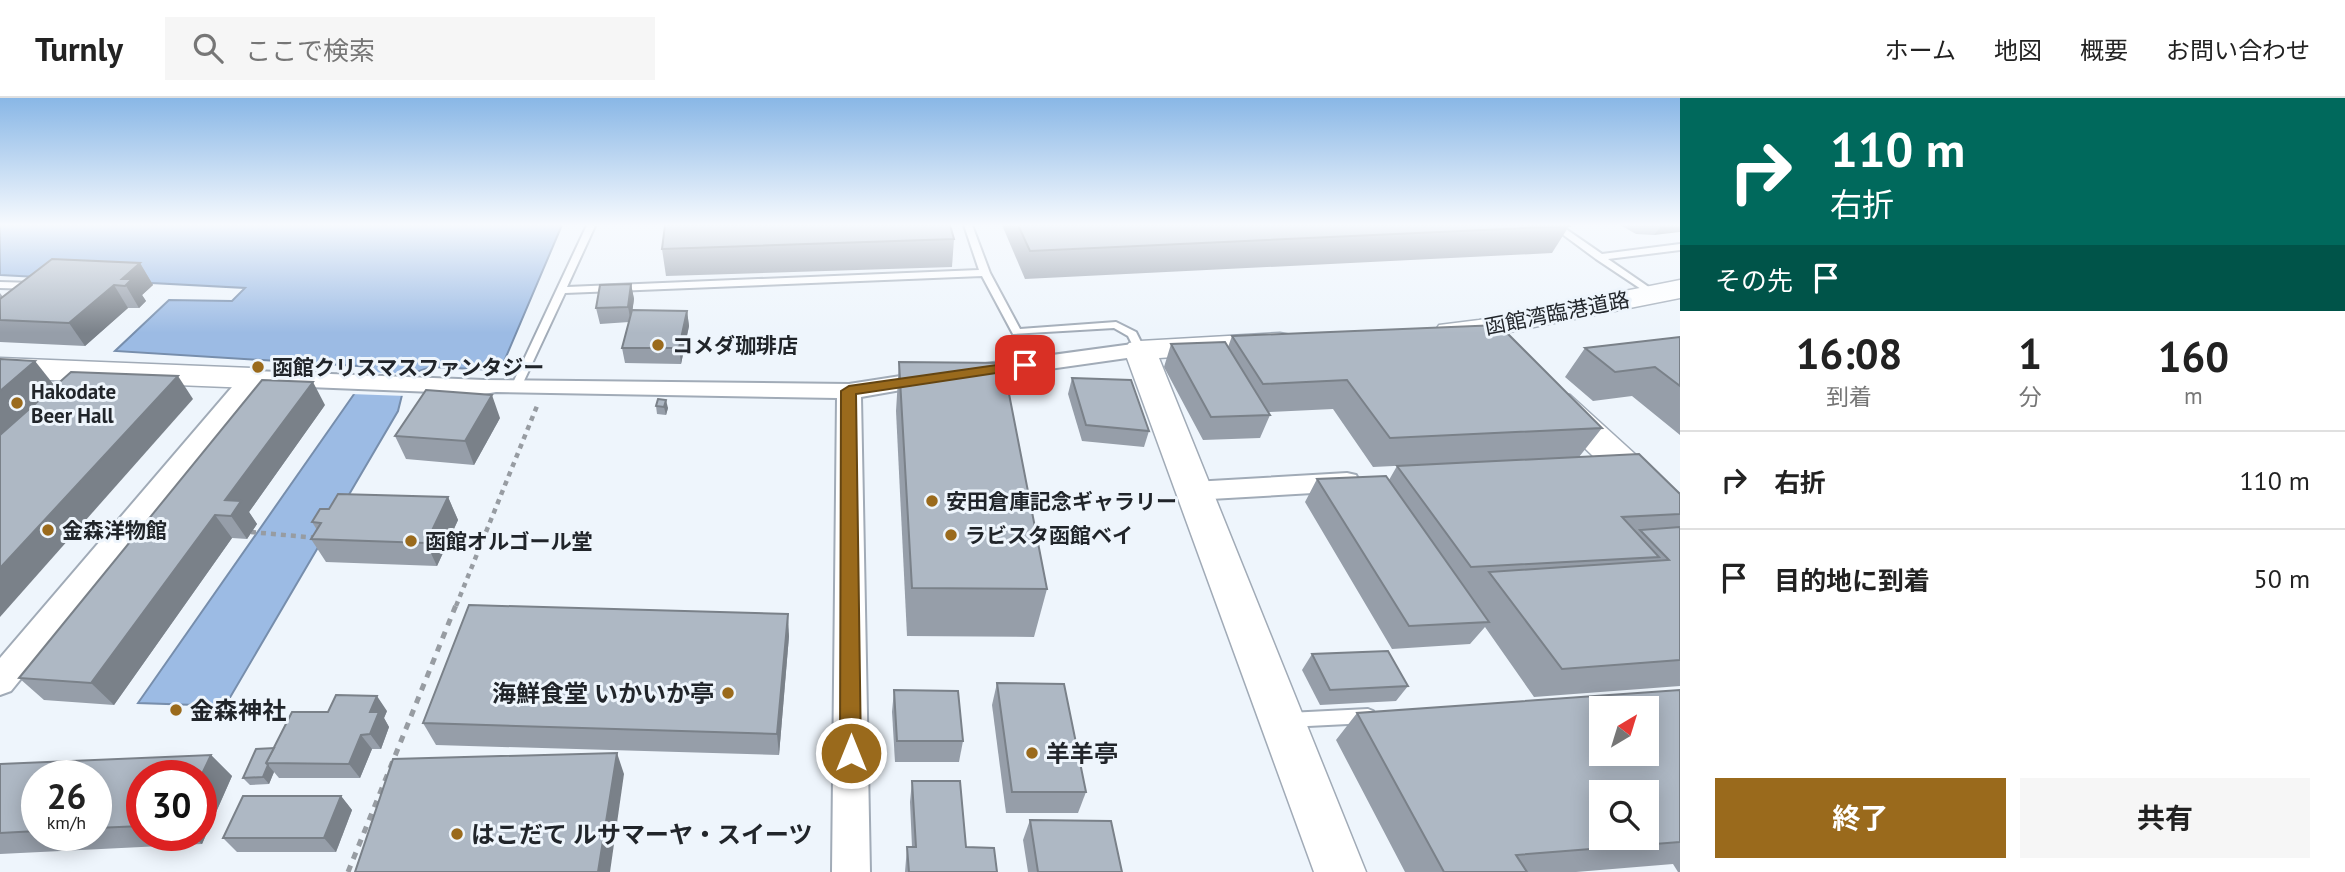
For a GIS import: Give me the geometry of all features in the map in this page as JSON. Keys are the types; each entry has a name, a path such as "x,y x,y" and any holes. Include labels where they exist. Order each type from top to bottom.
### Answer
{"street":[{"name":"函館湾臨港道路","path":"1425,333 1479,329 1667,292"},
{"path":"1479,329 1508,357"},
{"path":"0,368 287,381 849,391 1140,350 1303,340"},
{"path":"1140,350 1340,872"},
{"path":"59,405 97,371"},
{"path":"0,681 252,378"},
{"path":"1538,384 1611,467 1680,517"},
{"path":"849,391 851,872"},
{"path":"1193,491 1374,481"}],"lane":[{"path":"499,386 560,290 574,261"},
{"path":"981,261 1017,332 1116,325 1132,334 1140,350"},
{"path":"1607,261 1667,292"},
{"path":"560,290 985,273"},
{"path":"0,285 45,286 36,294"},
{"path":"1281,720 1377,715"}],"path":[{"path":"348,872 545,386"},
{"path":"253,532 326,538"}],"water":[{"path":"0,261 547,261 503,364 496,370 431,367 407,375 398,411 225,706 138,703 373,367 115,351 169,300 232,301 245,288 0,275"}],"pier":[{"path":"366,372 421,374 410,377 406,396 350,394"}],"building":[{"path":"49,261 140,263 122,279 132,279 125,286 114,285 69,323 0,320 0,299"},
{"path":"631,284 628,307 596,308 600,285"},
{"path":"632,310 687,311 679,348 622,348"},
{"path":"1499,325 1602,428 1390,438 1347,380 1263,384 1232,336"},
{"path":"1680,337 1680,386 1655,367 1615,372 1585,348"},
{"path":"1225,342 1270,415 1211,417 1171,344"},
{"path":"0,359 35,361 0,391"},
{"path":"899,362 1003,363 1047,589 912,588"},
{"path":"71,372 178,376 0,568 0,435"},
{"path":"1072,378 1131,380 1149,431 1086,425"},
{"path":"262,380 313,382 225,500 241,501 231,516 215,515 91,683 19,678"},
{"path":"426,390 492,395 465,441 395,436"},
{"path":"658,399 666,400 664,407 656,406"},
{"path":"1639,454 1680,494 1680,514 1622,517 1659,557 1471,567 1397,466"},
{"path":"1386,476 1489,622 1409,626 1317,479"},
{"path":"338,494 448,497 426,543 311,539 321,523 312,522 320,509 329,509"},
{"path":"1680,527 1680,660 1562,669 1489,572 1669,560 1640,530"},
{"path":"469,605 788,614 777,734 423,723"},
{"path":"1388,651 1408,686 1330,690 1312,654"},
{"path":"997,683 1064,684 1086,792 1012,792"},
{"path":"894,690 958,691 963,741 897,741"},
{"path":"1680,690 1680,842 1659,844 1659,780 1589,780 1589,849 1516,855 1527,872 1444,872 1357,713 1589,696 1589,766 1659,766 1659,696 1596,696"},
{"path":"336,695 377,696 370,712 379,712 370,734 361,735 349,764 266,763 292,712 328,712"},
{"path":"274,748 266,763 268,765 263,777 243,778 256,749"},
{"path":"617,753 598,872 355,872 393,759"},
{"path":"211,755 209,760 126,760 126,827 112,827 112,760 94,760"},
{"path":"21,763 21,832 0,833 0,764"},
{"path":"912,781 960,781 966,847 994,848 997,872 909,872 907,847 916,847"},
{"path":"243,796 341,796 324,838 223,838"},
{"path":"1030,820 1111,821 1122,872 1038,872"}],"place":[{"name":"コメダ珈琲店","path":"658,345"},
{"name":"函館クリスマスファンタジー","path":"258,367"},
{"name":"Hakodate Beer Hall","path":"17,403"},
{"name":"安田倉庫記念ギャラリー","path":"932,501"},
{"name":"金森洋物館","path":"48,530"},
{"name":"ラビスタ函館ベイ","path":"951,535"},
{"name":"函館オルゴール堂","path":"411,541"},
{"name":"海鮮食堂 いかいか亭","path":"728,693"},
{"name":"金森神社","path":"176,710"},
{"name":"羊羊亭","path":"1032,753"},
{"name":"はこだて ルサマーヤ・スイーツ","path":"457,834"}],"route":[{"path":"851,753 849,391 1025,365"}]}
